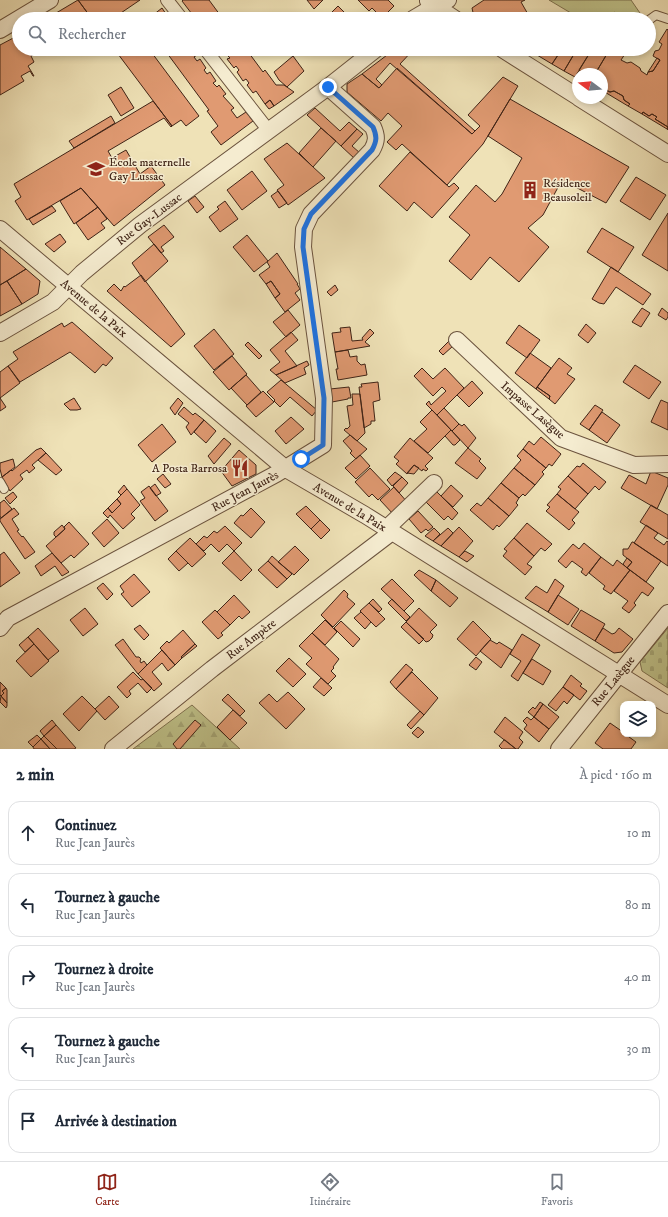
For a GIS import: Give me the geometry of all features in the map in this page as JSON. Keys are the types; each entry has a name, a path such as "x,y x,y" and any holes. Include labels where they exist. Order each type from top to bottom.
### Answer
{"street":[{"path":"30,12 50,0"},
{"path":"167,0 176,12"},
{"path":"423,12 437,2 448,12"},
{"path":"0,30 12,23"},
{"path":"210,56 269,131"},
{"name":"Rue Gay-Lussac","path":"0,333 53,302 82,273 140,225 269,131 367,56"},
{"path":"514,56 572,91"},
{"name":"Rue Jean Jaurès","path":"0,628 8,618 286,469 323,445 324,398 303,247 304,229 311,214 372,150 376,142 377,134 373,127 328,87"},
{"path":"592,104 668,154"},
{"name":"Avenue de la Paix","path":"0,229 286,469 389,530 668,705"},
{"name":"Impasse Lasègue","path":"457,340 561,438 634,465 668,464"},
{"name":"Rue Ampère","path":"113,749 389,530 434,483"},
{"name":"Rue Lasègue","path":"559,749 668,613"}],"lane":[{"path":"656,14 668,19"}],"green space":[{"path":"549,0 631,0 639,12 614,12 569,12"},
{"path":"668,628 668,688 642,671 640,662"},
{"path":"192,705 240,749 133,749"}],"building":[{"path":"78,0 87,12 58,12"},
{"path":"78,0 140,0 122,12 87,12"},
{"path":"209,0 218,12 190,12 182,1"},
{"path":"307,0 323,0 314,9"},
{"path":"358,0 388,0 394,6 388,12 376,12 372,8 369,11"},
{"path":"484,0 525,0 521,2 527,12 473,12 472,8"},
{"path":"338,6 344,12 332,12"},
{"path":"162,8 165,12 157,12"},
{"path":"667,29 668,127 655,119 657,117 652,114 649,116 643,112 642,114 628,106 630,104 624,100 623,96 614,91 608,91 608,68 599,68 606,56 624,56 621,60 627,63 631,62 647,75 648,72 653,71 660,60 653,56 656,56 656,51 659,50 662,44 659,42"},
{"path":"12,39 12,56 31,56 34,62 28,66 34,76 30,71 21,76 24,81 0,95 0,45"},
{"path":"120,56 154,56 199,116 186,126 181,120 172,126"},
{"path":"169,56 196,56 194,57 197,61 200,59 206,68 204,70 207,74 210,72 216,81 213,83 217,87 219,85 226,94 223,96 234,108 231,110 237,118 246,112 253,121 221,145 211,132 218,126 207,111 209,110"},
{"path":"228,56 251,56 263,72 265,70 276,85 284,85 294,92 274,106 270,100 265,104 256,91 253,93 247,85 249,83 246,79 243,81 237,72 239,70 236,66 234,68 227,59 230,58"},
{"path":"293,56 304,71 287,87 279,80 274,72"},
{"path":"386,56 407,56 400,64 475,131 472,134 390,63 376,79 382,85 379,88 362,74"},
{"path":"539,56 557,56 552,64"},
{"path":"557,56 573,56 564,71 552,64"},
{"path":"573,56 588,56 581,68 572,68 572,75 564,71"},
{"path":"588,56 606,56 599,68 580,68"},
{"path":"657,58 660,60 653,71 648,72"},
{"path":"397,68 472,134 480,126 468,115 503,77 518,86 483,144 447,185 402,144 396,150 387,142 402,126 388,113 381,121 347,92 347,84 362,74 379,88"},
{"path":"121,87 134,108 121,116 108,95"},
{"path":"608,91 614,91 623,96 624,100 630,104 628,106 608,94"},
{"name":"Résidence Beausoleil","path":"510,99 629,167 606,203 562,180 543,215 528,228 549,247 519,282 490,257 471,280 449,261 470,235 449,217 476,185 495,202 502,194 522,158 488,136"},
{"path":"270,100 274,106 269,109 265,104"},
{"path":"153,101 172,126 171,127 164,118 108,151 112,158 126,150 140,174 151,166 165,185 114,226 81,188 27,220 15,201 21,197 14,184"},
{"path":"315,108 340,131 349,122 357,129 341,146 307,115"},
{"path":"643,112 649,116 652,114 657,117 655,119 668,127 667,129 642,114"},
{"path":"111,116 115,123 74,148 69,141"},
{"path":"321,128 336,141 313,167 299,153"},
{"path":"357,129 363,134 352,146 360,153 355,159 341,146"},
{"path":"287,143 325,178 288,205 277,190 284,185 264,159"},
{"path":"410,152 449,187 454,183 459,188 432,218 414,202 407,211 379,186"},
{"path":"252,171 267,191 242,210 227,190"},
{"path":"636,177 666,195 650,220 620,201"},
{"path":"81,188 98,207 74,224 60,201"},
{"path":"278,191 287,203 279,208 271,196"},
{"path":"195,196 204,207 197,213 188,201"},
{"path":"225,201 238,219 220,232 209,217 219,209 217,207"},
{"path":"52,206 56,211 33,225 29,219"},
{"path":"98,207 107,219 101,223 105,228 88,240 76,223"},
{"path":"668,213 668,271 642,255"},
{"path":"164,225 174,237 161,247 164,251 161,253 148,237"},
{"path":"602,228 634,247 618,272 587,252"},
{"path":"60,234 66,242 54,252 45,244"},
{"path":"247,235 268,261 254,272 233,247"},
{"path":"154,244 168,261 145,282 132,263"},
{"path":"0,247 26,269 0,285"},
{"path":"277,253 300,289 295,293 300,300 285,312 275,298 280,294 271,281 266,284 259,275 270,267 267,262"},
{"path":"611,267 651,294 643,305 616,287 604,304 592,299"},
{"path":"26,269 40,281 38,294 22,304 7,281"},
{"path":"141,275 185,334 171,347 107,291 114,284 121,291 124,286 125,287"},
{"path":"7,281 22,304 0,316 0,285"},
{"path":"271,281 280,294 275,298 266,284"},
{"path":"335,285 338,290 331,296 327,292"},
{"path":"642,308 650,313 641,327 632,322"},
{"path":"662,308 668,313 666,320 658,315"},
{"path":"288,310 300,325 286,337 273,322"},
{"path":"72,322 113,358 106,366 103,364 95,373 70,352 20,382 8,366 18,359 13,352 62,323 64,327"},
{"path":"586,324 596,333 588,343 578,335"},
{"path":"519,325 540,340 527,358 506,343"},
{"path":"350,327 352,341 363,340 362,338 370,329 374,333 365,342 370,346 335,352 332,333 341,332 340,328"},
{"path":"214,329 234,354 214,370 194,346"},
{"path":"291,332 298,340 285,351 297,366 276,375 270,370 280,362 270,350"},
{"path":"449,341 453,346 443,355 439,351"},
{"path":"248,342 262,356 259,359 245,345"},
{"path":"348,350 350,357 357,356 357,361 361,365 365,364 367,375 338,380 335,352"},
{"path":"530,353 551,368 536,389 515,373"},
{"path":"232,356 247,374 229,390 213,372"},
{"path":"559,358 572,368 567,374 575,379 555,404 549,399 550,396 537,387"},
{"path":"307,361 309,365 304,368 306,374 285,383 276,375"},
{"path":"635,365 661,382 649,399 623,382"},
{"path":"8,366 20,383 0,398 0,372"},
{"path":"422,368 433,379 445,368 464,388 437,415 426,404 429,401 431,405 446,391 442,387 433,396 414,376"},
{"path":"246,375 261,392 247,405 231,388"},
{"path":"281,380 317,410 312,416 290,397 280,407 274,401 275,400 267,392"},
{"path":"472,381 483,393 469,407 457,395"},
{"path":"378,382 380,400 373,402 375,421 371,421 371,424 364,428 359,387 362,387 361,384"},
{"path":"349,387 351,398 332,402 330,389"},
{"path":"537,387 550,396 549,399 536,389"},
{"path":"263,391 274,402 256,417 246,406"},
{"path":"352,394 360,394 365,433 357,441 344,430 350,426 347,406 353,405"},
{"path":"0,398 6,407 0,411"},
{"path":"74,398 81,409 70,410 64,404"},
{"path":"178,398 183,403 175,415 170,408"},
{"path":"661,400 668,403 668,430 651,422"},
{"path":"595,405 603,410 589,430 580,424"},
{"path":"184,407 193,415 195,413 204,420 191,435 186,427 189,423 178,414"},
{"path":"444,408 459,424 452,431 437,415"},
{"path":"432,410 451,430 428,453 414,441 427,429 420,422"},
{"path":"602,412 620,425 607,443 589,430"},
{"path":"291,417 304,429 286,444 275,431"},
{"path":"204,420 216,431 206,443 194,432"},
{"path":"162,424 176,442 152,462 138,445"},
{"path":"459,424 462,426 464,424 476,438 468,448 452,431"},
{"path":"451,430 460,440 455,445 453,445 445,436"},
{"path":"350,435 367,449 356,459 350,453 352,451 343,441"},
{"path":"541,437 561,454 552,466 549,464 546,468 523,449 529,441 534,445"},
{"path":"224,438 231,444 214,464 208,456"},
{"path":"410,438 433,458 425,466 428,469 426,471 423,469 422,471 414,465 407,474 396,464 399,461 394,457"},
{"path":"41,448 46,453 32,465 35,468 29,473 27,470 20,475 23,479 10,491 2,477 11,470 12,471 36,450"},
{"path":"468,448 481,459 479,461 486,468 477,479 455,463"},
{"path":"523,449 546,468 542,472 544,474 535,485 514,468 521,460 517,456"},
{"name":"A Posta Barrosa","path":"239,450 256,465 256,474 232,486 221,471"},
{"path":"46,453 62,470 56,475 38,460"},
{"path":"360,455 370,466 356,479 345,468"},
{"path":"13,459 15,467 2,477 0,463"},
{"path":"583,463 606,482 599,490 595,486 588,494 568,476 577,466 580,467"},
{"path":"414,465 419,468 414,474 407,473"},
{"path":"370,468 390,489 378,500 372,494 369,497 355,482"},
{"path":"514,468 535,485 525,496 523,494 519,498 501,483"},
{"path":"651,471 668,478 668,485 657,509 621,488 629,475 646,484"},
{"path":"395,472 402,477 392,486 387,480"},
{"path":"163,474 171,484 165,488 157,479"},
{"path":"568,476 588,494 575,509 557,494 561,489 558,487"},
{"path":"402,477 408,483 399,493 393,486"},
{"path":"501,483 519,498 516,503 518,505 509,516 488,498"},
{"path":"155,484 161,493 156,496 150,488"},
{"path":"124,485 127,489 121,495 118,492"},
{"path":"451,485 463,496 453,507 441,496"},
{"path":"149,486 168,511 155,521 140,501 145,498 141,492"},
{"path":"394,487 408,503 394,515 380,500"},
{"path":"127,489 140,505 131,514 135,518 123,529 110,515 108,518 103,513 108,508 112,513 121,504 117,499"},
{"path":"435,490 458,513 452,520 448,516 444,520 425,501"},
{"path":"13,492 17,497 10,504 5,498"},
{"path":"557,494 579,512 572,520 575,523 569,530 546,511 550,507 547,505"},
{"path":"488,498 509,516 499,527 497,525 493,530 470,510 477,503 481,506"},
{"path":"117,499 121,504 112,513 108,508"},
{"path":"4,500 12,509 1,518 0,503"},
{"path":"651,505 668,515 668,539 640,522"},
{"path":"306,506 320,520 311,529 296,514"},
{"path":"14,508 19,514 12,519 19,530 17,531 22,537 23,536 35,552 25,559 0,521 0,519"},
{"path":"251,508 265,522 251,538 234,523 241,515 243,516"},
{"path":"418,511 433,527 428,531 426,529 421,533 409,519"},
{"path":"107,519 119,533 104,547 92,533"},
{"path":"320,520 330,530 321,539 311,529"},
{"path":"69,522 89,544 74,558 71,555 61,563 46,546 65,529 64,527"},
{"path":"527,523 552,544 545,551 541,548 534,556 514,538"},
{"path":"62,525 65,529 56,537 54,532"},
{"path":"646,525 658,533 654,538 664,545 667,541 668,542 668,566 634,543"},
{"path":"225,526 242,543 234,551 227,544 219,552 211,544 204,551 196,544 204,536 207,538 214,531 217,533"},
{"path":"459,527 473,541 459,557 441,546"},
{"path":"434,528 440,534 433,541 425,536"},
{"path":"448,528 453,533 441,546 433,541"},
{"path":"190,538 206,554 192,567 176,551"},
{"path":"514,538 534,556 527,564 532,567 525,575 503,556 507,551 504,549"},
{"path":"632,542 661,561 646,582 627,568 632,562 623,555 623,549 628,549"},
{"path":"584,543 601,557 586,576 581,572 583,569 572,561 566,568 558,561 573,544 579,549"},
{"path":"295,546 309,560 294,575 278,562"},
{"path":"176,551 188,563 179,571 168,559"},
{"path":"234,551 252,570 241,581 222,563"},
{"path":"465,551 474,556 467,562 459,557"},
{"path":"4,552 20,573 0,587 0,555"},
{"path":"52,553 69,572 62,576 55,566 41,576 35,566"},
{"path":"272,556 292,574 287,579 268,561"},
{"path":"601,557 613,566 617,560 630,570 611,594 603,589 605,586 589,573"},
{"path":"627,558 632,562 627,568 623,564"},
{"path":"268,561 287,579 277,588 258,570"},
{"path":"419,570 436,580 431,591 414,575"},
{"path":"630,570 654,588 648,596 642,592 634,603 636,605 629,613 622,608 628,601 614,591"},
{"path":"134,574 150,592 132,607 121,594 124,592 120,586"},
{"path":"392,579 414,601 404,611 381,589"},
{"path":"555,579 564,586 548,612 525,598 536,586 547,593"},
{"path":"436,580 458,598 450,607 431,591"},
{"path":"103,583 113,594 107,600 97,588"},
{"path":"344,590 348,594 347,597 355,604 333,627 321,615"},
{"path":"234,595 250,612 242,619 239,616 230,625 217,612"},
{"path":"558,595 579,609 568,625 548,612"},
{"path":"373,599 382,609 379,612 369,603"},
{"path":"392,599 410,617 406,621 388,603"},
{"path":"369,603 385,619 376,627 360,611"},
{"path":"85,608 98,624 83,636 70,620"},
{"path":"419,608 437,625 430,632 433,635 432,638 426,642 406,622"},
{"path":"215,610 230,625 221,633 223,635 218,639 202,622"},
{"path":"581,610 605,624 595,641 571,626"},
{"path":"361,612 371,622 365,629 354,618"},
{"path":"325,620 337,632 325,645 312,633"},
{"path":"341,621 360,639 353,647 334,628"},
{"path":"473,621 491,639 476,656 457,639"},
{"path":"406,622 424,639 419,644 401,627"},
{"path":"140,625 149,635 144,640 134,629"},
{"path":"38,628 59,651 48,660 28,637"},
{"path":"603,628 612,634 619,628 633,639 622,652 614,653 595,641"},
{"path":"183,630 195,644 175,665 160,648 167,641 169,643"},
{"path":"312,633 339,659 331,671 336,676 328,684 306,664 312,658 299,646"},
{"path":"522,634 540,645 518,681 511,676 521,661 510,654"},
{"path":"28,637 34,644 25,652 19,645"},
{"path":"123,639 136,657 141,659 141,663 144,661 147,665 138,674 115,645"},
{"path":"490,640 497,644 499,642 512,650 501,668 480,651"},
{"path":"34,644 49,661 31,677 16,661"},
{"path":"195,644 197,646 182,658 181,657"},
{"path":"162,650 175,665 168,671 162,663 152,672 162,684 154,691 138,674"},
{"path":"476,657 482,662 476,670 469,665"},
{"path":"289,658 306,674 293,687 276,671"},
{"path":"532,659 551,671 543,685 523,673"},
{"path":"406,664 413,670 396,689 390,682"},
{"path":"133,672 152,688 147,693 138,683 129,691 131,694 127,698 117,687"},
{"path":"412,672 438,698 424,715 396,689"},
{"path":"571,675 582,684 580,686 587,691 580,700 563,687"},
{"path":"321,678 332,688 324,696 313,687"},
{"path":"0,682 6,688 2,691 4,693 1,696 0,695"},
{"path":"563,687 574,695 567,704 564,701 556,711 548,705"},
{"path":"6,688 7,703 1,696 4,693 2,691"},
{"path":"288,692 305,709 286,729 259,703 269,694 277,702"},
{"path":"228,694 245,711 240,716 222,700"},
{"path":"1,696 7,703 6,708 0,702"},
{"path":"82,696 97,711 79,731 63,714"},
{"path":"109,696 119,707 105,720 95,709"},
{"path":"540,702 543,704 534,717 528,712 533,707 535,709"},
{"path":"543,704 559,717 549,729 534,717"},
{"path":"233,710 247,723 230,740 217,727"},
{"path":"420,711 424,715 411,729 407,725"},
{"path":"505,717 523,732 519,738 523,742 518,749 494,732"},
{"path":"527,717 531,720 534,717 549,729 539,742 524,729 527,725 523,721"},
{"path":"52,720 56,725 44,736 40,731"},
{"path":"195,720 201,725 180,749 177,749 173,744"},
{"path":"610,723 620,730 620,737 629,737 636,742 631,749 603,749 595,743"},
{"path":"56,725 76,748 57,749 44,736"},
{"path":"418,727 424,732 418,738 412,733"},
{"path":"37,735 41,739 33,747 28,742"},
{"path":"44,736 57,749 50,749 41,739"},
{"path":"41,739 50,749 34,749 33,747"},
{"path":"504,740 516,749 502,749 499,746"}],"place":[{"name":"École maternelle Gay Lussac","path":"96,169"},
{"name":"Résidence Beausoleil","path":"530,190"},
{"name":"A Posta Barrosa","path":"240,468"}],"route":[{"path":"301,459 323,445 324,398 303,247 304,229 311,214 372,150 376,142 377,134 373,127 328,87"}]}
